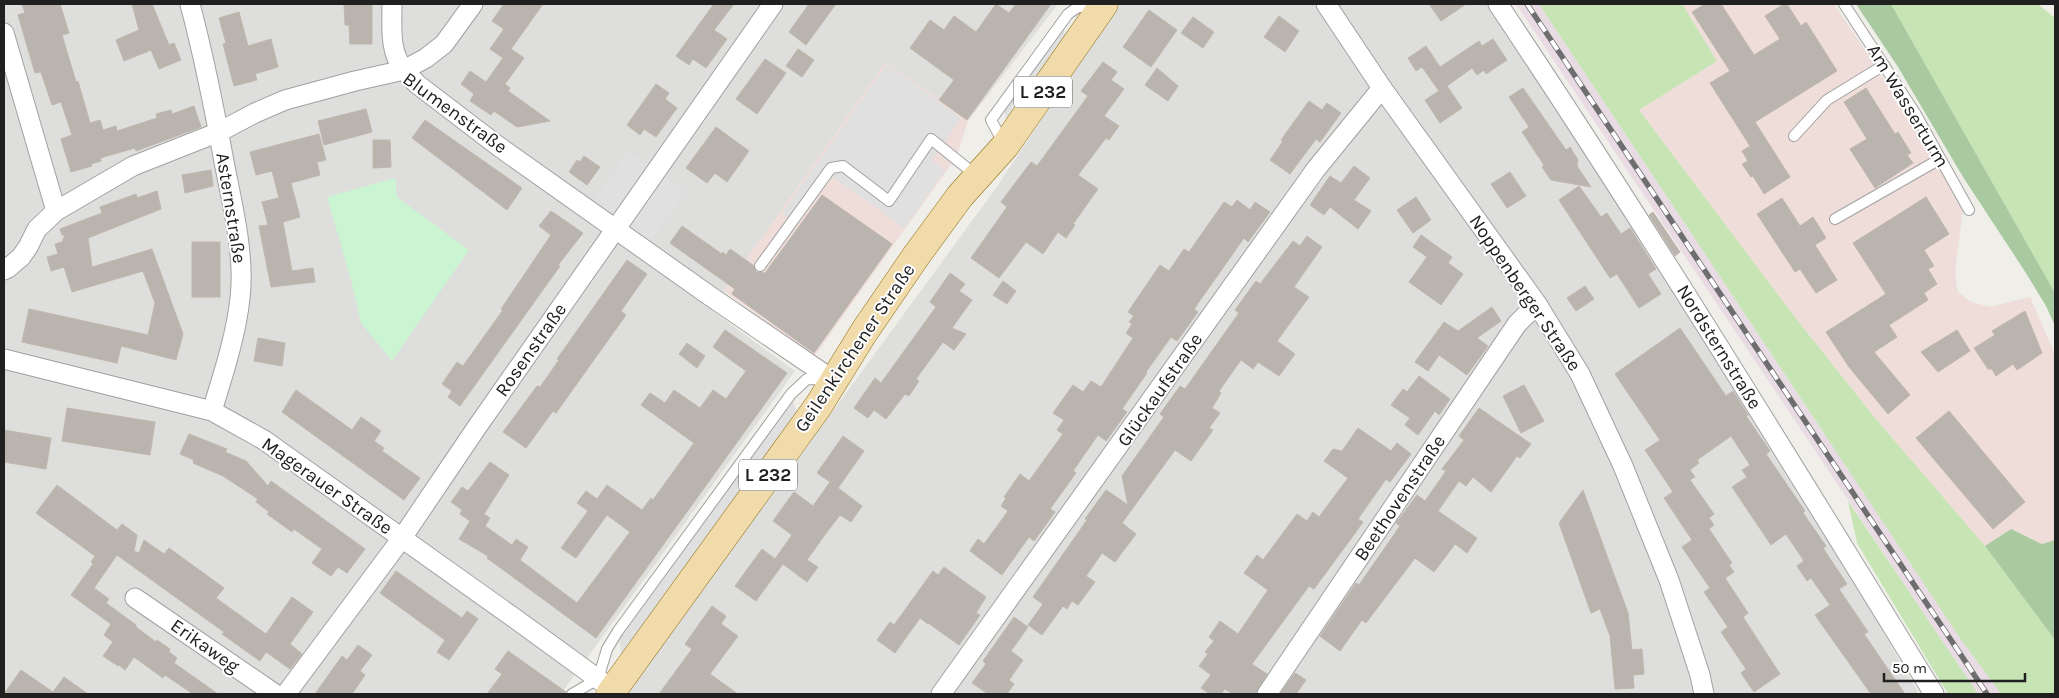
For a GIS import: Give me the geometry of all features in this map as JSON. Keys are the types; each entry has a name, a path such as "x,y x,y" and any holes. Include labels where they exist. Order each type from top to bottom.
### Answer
{"main road":[{"name":"Geilenkirchener Straße","path":"607,688 818,405 916,256 960,196 1005,146 1103,5"}],"street":[{"name":"Asternstraße","path":"190,4 200,39 236,221 241,296 238,317 212,412"},
{"path":"392,4 393,43 397,62 404,70 426,58 444,44 473,4"},
{"name":"Rosenstraße","path":"286,694 402,538 477,427 773,4"},
{"name":"Noppenberger Straße","path":"1326,4 1382,88 1537,304 1580,374 1623,466 1669,580 1700,674 1704,694"},
{"name":"Nordsternstraße","path":"1498,4 1646,230 1934,694"},
{"path":"4,33 56,211"},
{"name":"Blumenstraße","path":"4,270 21,257 37,229 56,211 133,166 218,132 285,100 404,70 417,84 448,110 796,356 833,380"},
{"name":"Glückaufstraße","path":"941,694 1063,526 1316,169 1382,88"},
{"name":"Beethovenstraße","path":"1266,694 1517,324 1537,304"},
{"name":"Magerauer Straße","path":"4,360 212,412 264,440 607,688"},
{"name":"Erikaweg","path":"135,598 275,694"}],"lane":[{"name":"Am Wasserturm","path":"1844,4 1915,112 1969,210"},
{"path":"1794,136 1827,100 1884,65"},
{"path":"760,266 831,168 843,166 889,201 931,139 978,177"},
{"path":"1835,219 1940,159"},
{"path":"572,694 607,688"}],"shaded area":[{"path":"4,4 1058,4 968,121 886,62 711,310 795,371 561,694 4,694"},
{"path":"1119,4 1491,4 1774,443 1919,694 626,694 996,188"},
{"path":"1516,4 1539,4 1960,638 2001,694 1978,694"},
{"path":"1682,4 1834,4 1876,66 1963,208 1955,273 1958,292 1971,302 1990,307 2030,297 2055,354 2055,540 2042,544 2011,529 1985,546 1875,418 1794,316 1639,110 1717,61"},
{"path":"1062,21 1067,44 1008,123 1002,105"},
{"path":"886,62 968,121 957,156 814,357 724,291"},
{"path":"887,64 961,118 932,160 945,170 904,228 832,176 797,224 782,213"},
{"path":"628,151 686,191 650,242 593,202"},
{"path":"791,394 798,418 622,659 618,631"}],"green space":[{"path":"1539,4 1682,4 1717,61 1639,110 1794,316 1875,418 1985,546 2055,640 2055,694 2001,694 1960,638"},
{"path":"1856,4 1891,4 2055,293 2055,326 2046,306 2024,270 1963,177 1898,67"},
{"path":"1891,4 2038,4 2055,18 2055,293"},
{"path":"395,178 397,197 469,250 392,361 361,323 327,197"},
{"path":"1848,501 1978,694 1948,694 1857,543"},
{"path":"2011,529 2042,544 2055,540 2055,640 1985,546"}],"building":[{"path":"22,4 60,4 69,33 62,35 90,123 100,120 103,130 116,126 117,131 157,118 156,114 171,110 172,114 194,106 201,127 136,151 135,148 100,158 101,161 91,164 92,166 71,172 61,139 72,135 61,102 52,105 41,72 35,73 18,15 25,13"},
{"path":"132,4 152,4 169,45 174,43 181,60 159,69 151,50 124,61 116,40 139,30"},
{"path":"344,4 372,4 372,44 350,44 349,25 345,25"},
{"path":"504,4 543,4 511,49 524,58 505,84 510,88 508,91 550,121 517,127 494,111 491,115 470,101 474,94 461,84 470,71 486,82 503,58 490,49 504,29 492,21"},
{"path":"714,4 734,4 714,30 727,39 706,68 693,59 689,65 676,56"},
{"path":"809,4 836,4 806,45 789,32"},
{"path":"996,4 1009,13 1016,4 1051,4 967,120 939,100 954,80 910,48 930,20 944,30 954,16 976,32"},
{"path":"1429,4 1466,4 1441,21"},
{"path":"1705,4 1721,4 1754,55 1780,39 1765,16 1787,4 1801,26 1806,22 1837,71 1755,122 1790,177 1764,194 1753,176 1751,177 1742,164 1748,161 1742,151 1750,146 1710,83 1730,71 1692,12"},
{"path":"1149,10 1177,30 1151,67 1123,47"},
{"path":"239,12 248,46 271,39 278,67 255,74 257,80 234,86 223,44 226,43 219,18"},
{"path":"1279,16 1299,31 1285,52 1264,37"},
{"path":"1193,17 1214,32 1203,48 1181,33"},
{"path":"1493,39 1507,60 1486,74 1484,70 1477,75 1472,68 1447,86 1462,108 1440,123 1425,100 1439,91 1422,67 1416,71 1408,58 1426,46 1440,67 1479,41 1482,46"},
{"path":"798,49 814,60 802,77 786,66"},
{"path":"765,59 786,73 757,114 736,99"},
{"path":"1103,62 1117,72 1111,80 1124,89 1104,116 1119,126 1109,140 1106,138 1078,175 1098,189 1073,224 1075,225 1066,238 1058,232 1043,254 1026,242 999,278 971,258 1007,207 1001,202 1031,162 1037,166 1088,96 1081,91"},
{"path":"1157,68 1178,86 1168,101 1145,85"},
{"path":"656,84 669,93 665,99 677,108 656,137 644,129 640,135 627,125"},
{"path":"1523,88 1566,150 1570,147 1578,160 1577,166 1591,187 1551,180 1542,167 1544,165 1522,132 1529,127 1509,97"},
{"path":"1866,88 1895,134 1898,132 1911,153 1907,155 1913,163 1875,188 1850,149 1867,139 1844,102"},
{"path":"1309,101 1322,110 1327,103 1341,113 1320,142 1316,139 1290,174 1270,160 1283,141 1281,140"},
{"path":"366,109 372,132 324,145 318,121"},
{"path":"425,120 522,188 507,210 412,138"},
{"path":"716,127 749,151 727,182 715,173 707,183 686,168"},
{"path":"319,134 326,160 317,162 320,175 291,183 300,217 283,222 292,271 313,268 315,282 271,287 259,226 268,225 262,202 279,198 272,171 256,175 250,152"},
{"path":"373,140 390,140 391,167 373,168"},
{"path":"584,156 600,167 587,185 569,172 577,160 580,162"},
{"path":"1354,166 1370,178 1354,200 1371,211 1358,229 1330,207 1324,215 1310,205 1330,176 1341,183"},
{"path":"211,170 213,186 185,193 182,175"},
{"path":"1510,172 1526,196 1507,208 1491,184"},
{"path":"1579,186 1601,217 1607,213 1621,234 1630,228 1656,269 1648,274 1661,294 1639,308 1617,274 1610,278 1559,200"},
{"path":"157,191 161,209 88,238 92,267 152,249 183,334 176,360 121,346 117,363 22,342 29,309 148,335 155,303 143,271 72,292 64,267 51,271 47,257 58,254 55,244 62,242 65,235 62,235 60,229 102,213 100,207 136,194 137,198"},
{"path":"822,195 892,244 814,353 732,294 735,289 670,243 682,226 722,254 723,252 726,255 730,249 753,265 756,272 765,273"},
{"path":"1416,197 1431,220 1413,233 1397,210"},
{"path":"1926,197 1949,234 1924,250 1934,266 1928,269 1937,284 1924,293 1928,300 1889,325 1897,337 1874,352 1910,395 1888,414 1849,367 1826,332 1886,294 1853,243"},
{"path":"1782,198 1800,226 1813,217 1826,238 1815,245 1837,280 1816,293 1800,269 1795,272 1757,214"},
{"path":"1237,200 1250,210 1255,202 1270,212 1248,242 1244,238 1194,309 1198,312 1177,341 1171,337 1122,409 1127,412 1106,441 1098,435 1073,471 1076,473 1050,509 1055,512 1034,541 1029,537 1002,575 970,551 978,539 984,544 1008,511 1001,506 1006,498 1004,497 1020,474 1029,481 1063,434 1057,430 1064,420 1053,413 1073,385 1083,392 1091,381 1101,387 1133,338 1126,333 1132,324 1129,322 1134,316 1128,312 1160,265 1169,271 1184,249 1189,252 1224,202 1232,207"},
{"path":"551,211 583,233 558,265 560,266 460,406 448,397 452,391 442,384 457,362 463,366 503,310 501,309 551,235 539,226"},
{"path":"1653,212 1680,252 1675,256 1649,215"},
{"path":"1421,235 1452,257 1448,263 1463,274 1441,305 1409,282 1427,257 1413,247"},
{"path":"1307,236 1322,247 1294,287 1309,297 1277,341 1295,354 1279,376 1258,362 1253,369 1241,360 1219,391 1221,393 1212,408 1220,413 1209,428 1213,430 1191,461 1175,450 1122,523 1136,534 1115,562 1102,553 1086,576 1095,582 1078,605 1072,601 1067,609 1063,606 1042,635 1028,625 1043,604 1033,597 1106,490 1128,505 1122,476 1164,417 1160,414 1180,386 1185,389 1239,313 1235,310 1256,281 1260,284 1293,241 1300,246"},
{"path":"192,242 220,242 220,297 192,297"},
{"path":"627,260 647,274 621,311 626,315 556,413 553,411 526,448 503,432 537,386 540,387 559,360 557,359"},
{"path":"950,273 965,284 959,291 972,300 952,328 966,334 954,350 943,342 916,379 919,381 909,396 905,394 886,419 874,410 868,418 854,408 875,378 881,383 936,307 930,302"},
{"path":"1003,281 1016,291 1007,304 993,295"},
{"path":"1585,286 1594,299 1576,311 1567,298"},
{"path":"1492,307 1501,321 1477,338 1488,346 1467,375 1439,355 1428,371 1415,362 1444,322 1458,331"},
{"path":"2025,311 2042,353 2017,370 2013,364 1996,376 1992,369 1988,369 1974,348 1995,335 1992,331"},
{"path":"1680,328 1726,396 1733,391 1748,415 1746,416 1770,451 1766,454 1805,511 1803,513 1826,546 1823,548 1847,584 1839,589 1868,632 1864,634 1905,694 1871,694 1815,615 1830,605 1811,578 1807,581 1797,566 1804,561 1786,534 1771,545 1732,487 1747,477 1742,470 1750,465 1731,436 1697,460 1699,463 1690,470 1695,477 1690,480 1714,514 1709,518 1714,525 1709,529 1732,563 1729,565 1734,572 1725,578 1748,613 1743,617 1780,674 1754,692 1741,673 1746,669 1721,632 1728,627 1704,592 1710,588 1682,547 1692,540 1664,498 1673,492 1645,450 1660,440 1615,374"},
{"path":"725,330 787,373 596,638 487,558 488,556 459,539 470,521 460,514 462,510 451,502 462,487 468,491 490,462 509,475 484,514 490,518 485,526 512,545 516,539 528,547 520,560 577,603 630,532 607,515 576,558 561,548 588,511 577,503 586,491 597,499 607,485 642,510 651,498 653,500 694,443 641,405 650,393 665,403 674,390 700,408 713,390 726,399 746,371 713,347"},
{"path":"1957,330 1970,351 1938,372 1921,352"},
{"path":"258,338 285,343 282,366 254,361"},
{"path":"687,343 705,356 697,368 679,354"},
{"path":"1419,376 1450,399 1439,415 1435,411 1418,435 1405,425 1410,418 1391,405 1403,389 1407,392"},
{"path":"1524,385 1544,421 1521,433 1503,396"},
{"path":"296,390 352,430 361,417 381,431 374,441 384,448 382,451 420,478 404,500 282,412"},
{"path":"67,408 155,422 150,455 62,441"},
{"path":"1479,408 1531,444 1520,458 1517,456 1491,492 1473,477 1466,486 1459,481 1438,511 1477,538 1467,553 1455,544 1434,572 1415,558 1366,623 1362,620 1340,651 1320,636 1356,583 1359,585 1400,526 1396,523 1417,495 1425,501 1446,471 1442,469 1464,440 1459,436"},
{"path":"1949,411 2025,502 1993,529 1916,438"},
{"path":"1358,428 1391,451 1397,443 1411,454 1390,482 1386,479 1358,519 1363,522 1350,540 1314,589 1309,586 1252,664 1267,674 1256,694 1233,694 1225,689 1221,694 1210,694 1201,688 1211,675 1199,666 1208,654 1205,652 1214,641 1209,637 1220,621 1238,634 1268,590 1244,573 1257,555 1263,560 1297,514 1307,521 1313,512 1319,517 1348,478 1324,461 1333,449 1342,451"},
{"path":"4,430 51,438 46,469 4,462"},
{"path":"189,434 227,449 225,452 246,461 268,486 271,481 365,549 347,573 338,567 331,576 312,563 322,549 294,529 292,532 267,514 269,512 256,502 258,499 223,476 193,463 194,460 180,454"},
{"path":"843,436 864,451 838,488 862,506 851,522 840,515 824,536 807,560 818,567 807,582 783,564 756,601 735,586 762,549 775,559 792,535 773,521 794,492 813,506 830,482 836,486 817,473"},
{"path":"57,485 117,530 122,524 137,535 134,551 139,553 144,540 164,554 169,548 224,588 216,598 266,634 292,597 313,612 290,644 302,654 290,669 266,652 260,661 222,634 224,632 117,555 94,588 109,599 106,603 156,642 157,640 170,649 169,652 177,658 174,663 218,694 193,694 165,675 163,678 134,657 125,670 103,656 113,642 104,635 111,624 71,595 93,564 91,562 95,556 36,513"},
{"path":"1583,490 1628,613 1632,650 1642,649 1644,674 1633,675 1634,688 1615,689 1610,636 1600,609 1591,613 1559,523"},
{"path":"944,567 986,597 976,613 980,615 959,645 920,618 895,653 877,640 890,622 894,625 933,571 938,575"},
{"path":"396,571 462,618 467,611 478,619 449,660 437,652 445,640 380,593"},
{"path":"712,606 726,616 721,624 738,636 710,674 738,694 659,694 692,649 685,644"},
{"path":"1014,617 1028,627 1011,651 1023,660 1009,680 1014,684 1007,694 988,694 972,683 986,664 983,661"},
{"path":"358,645 372,655 360,671 365,675 352,694 315,694 342,656 347,660"},
{"path":"508,651 566,692 565,694 487,694 502,674 495,669"},
{"path":"21,670 53,692 64,677 88,694 4,694"},
{"path":"1295,673 1306,680 1296,694 1280,694"}],"railway":[{"path":"1527,4 1987,694"}]}
